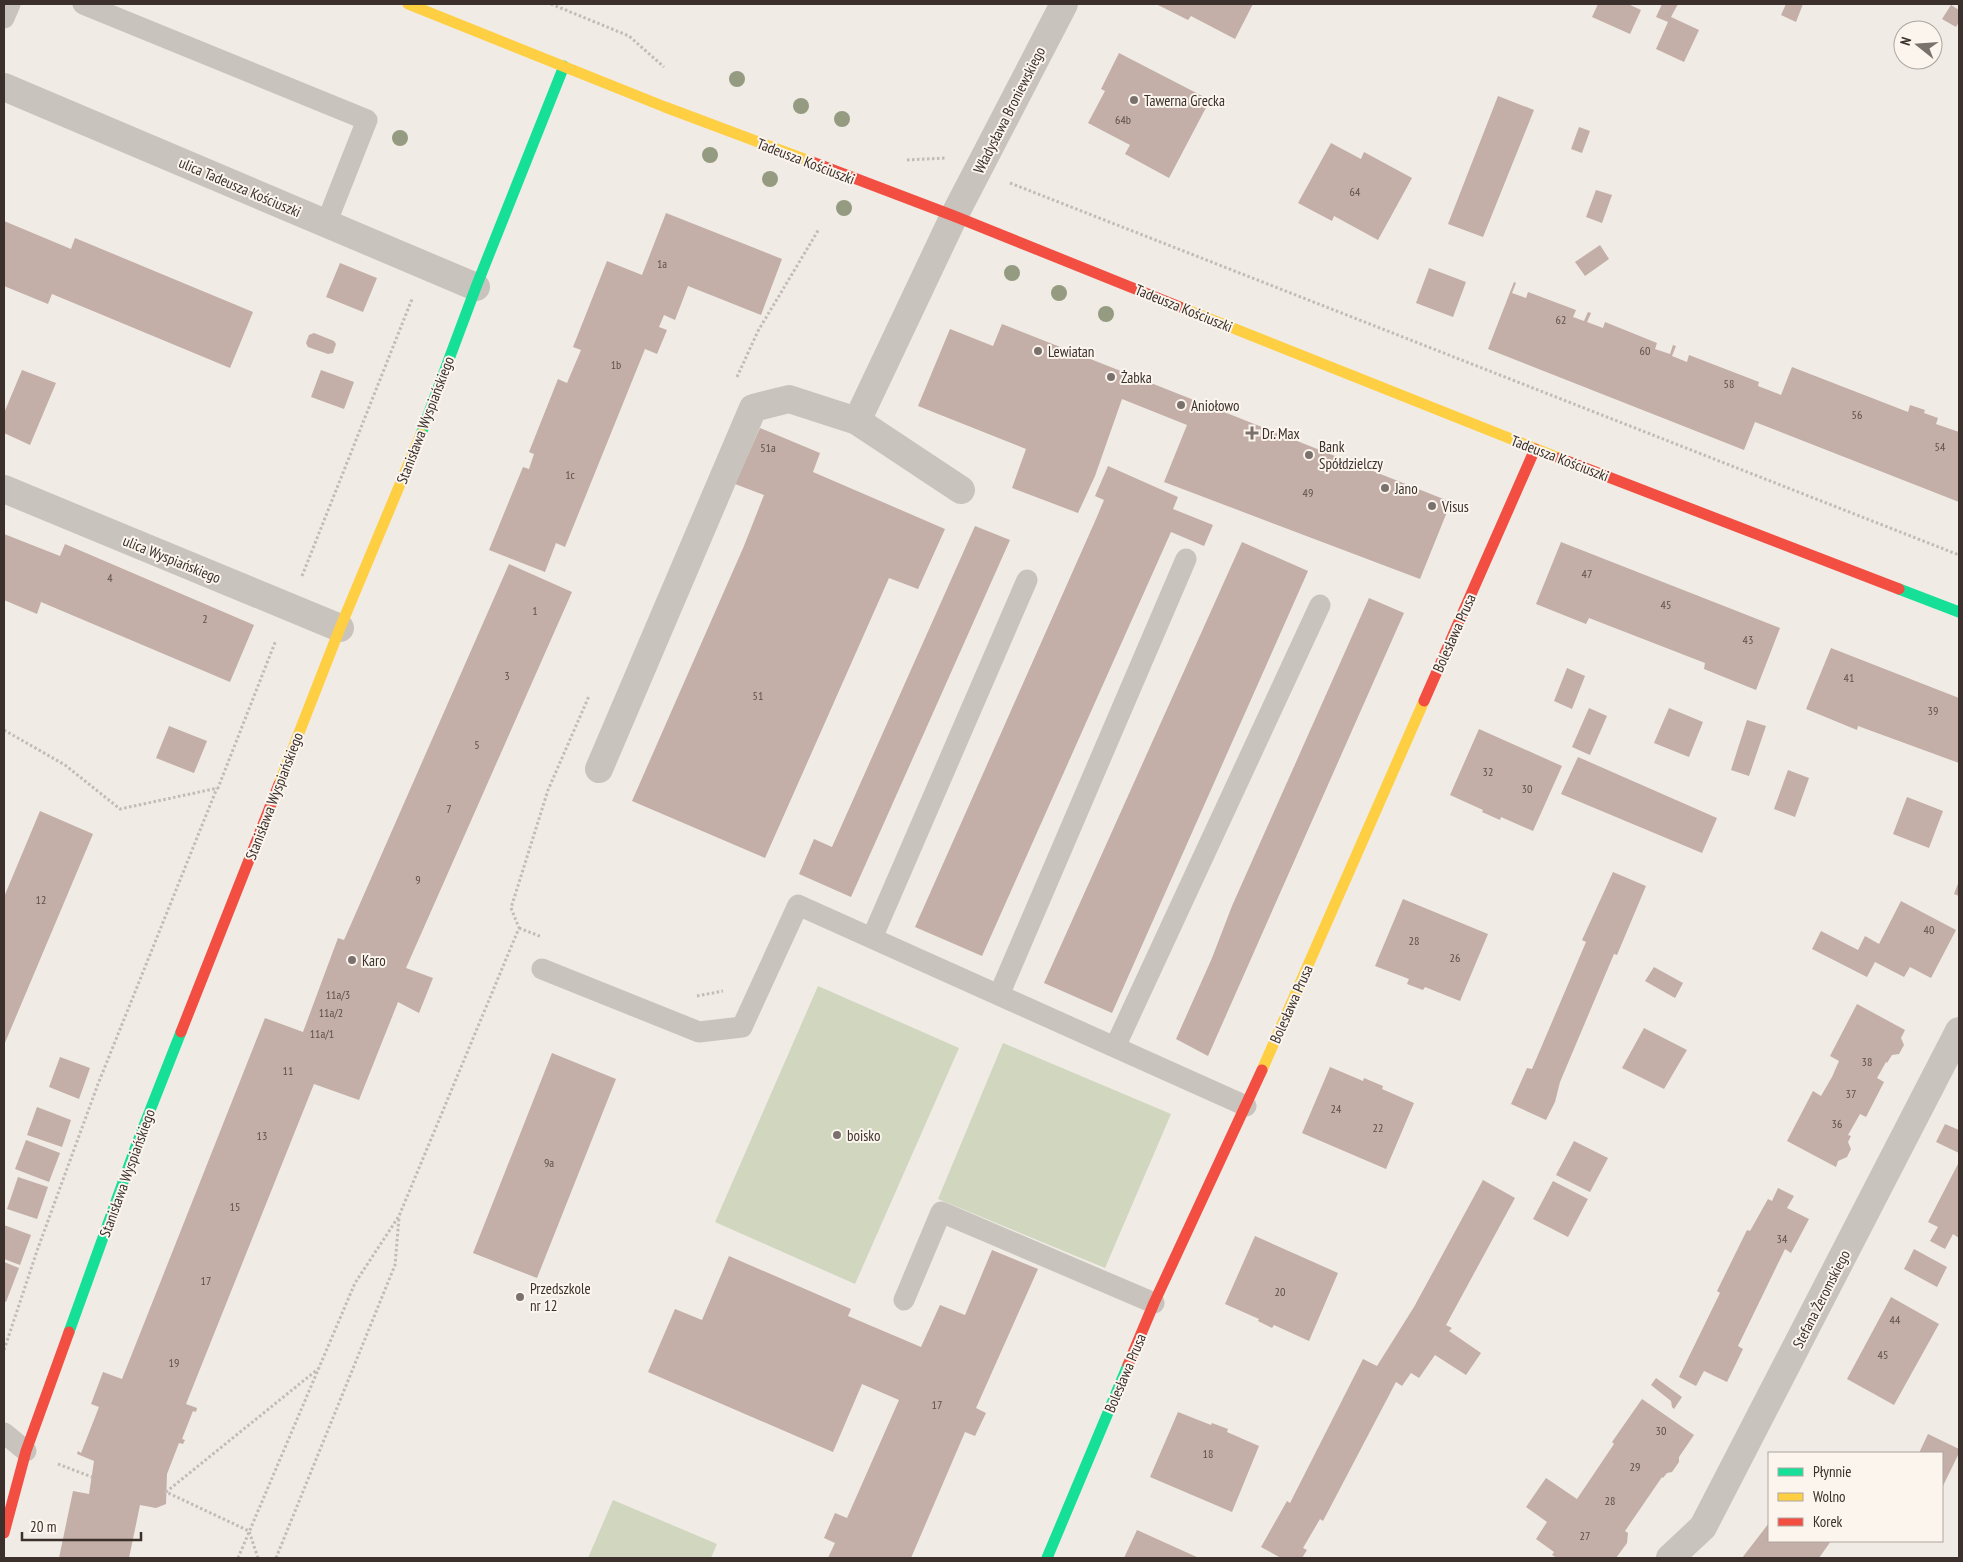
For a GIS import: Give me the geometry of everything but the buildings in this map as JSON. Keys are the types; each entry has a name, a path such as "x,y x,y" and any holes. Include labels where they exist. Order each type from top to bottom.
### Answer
{"street":[{"name":"Tadeusza Kościuszki","path":"408,4 728,131 954,216 1535,449 1959,612"},
{"name":"Władysława Broniewskiego","path":"857,421 954,216 1064,4"},
{"name":"Stanisława Wyspiańskiego","path":"4,1532 26,1451 136,1146 340,628 419,439 476,287 564,66"},
{"name":"ulica Tadeusza Kościuszki","path":"4,87 476,287"},
{"path":"599,768 752,408 789,399 857,421 961,490"},
{"name":"Bolesława Prusa","path":"1047,1558 1154,1303 1246,1106 1535,449"},
{"name":"ulica Wyspiańskiego","path":"4,489 340,628"},
{"name":"Stefana Żeromskiego","path":"1670,1558 1703,1528 1959,1031"}],"lane":[{"path":"4,18 10,4"},
{"path":"83,4 367,120 326,224"},
{"path":"999,995 1186,559"},
{"path":"872,938 1027,580"},
{"path":"1116,1047 1320,605"},
{"path":"542,969 699,1032 742,1027 798,905 1246,1106"},
{"path":"904,1300 941,1212 1154,1303"},
{"path":"4,1433 26,1451"}],"path":[{"path":"551,4 629,36 665,68"},
{"path":"901,162 944,158 977,170 1959,554"},
{"path":"733,385 758,331 819,230"},
{"path":"238,1558 355,1283 399,1216 519,928 511,908 514,898 548,790 592,692"},
{"path":"4,1350 38,1248 98,1084 218,788"},
{"path":"519,928 547,939"},
{"path":"692,996 761,985"},
{"path":"276,1558 396,1265 399,1216"},
{"path":"258,1558 249,1531 166,1492 318,1368"}],"green space":[{"name":"boisko","path":"818,986 959,1048 855,1284 715,1222"},
{"path":"1003,1043 1171,1114 1105,1268 938,1199"},
{"path":"613,1500 717,1544 711,1558 588,1558"}],"traffic: fast":[{"path":"421,434 476,287 564,66"},
{"path":"1899,589 1959,612"},
{"path":"69,1332 136,1146 181,1032"},
{"path":"1047,1558 1128,1365"}],"traffic: slow":[{"path":"408,4 665,107 812,162"},
{"path":"1180,307 1559,458"},
{"path":"279,784 340,628 421,434"},
{"path":"1262,1070 1424,701"}],"traffic: jam":[{"path":"812,162 954,216 1180,307"},
{"path":"1424,701 1535,449"},
{"path":"1559,458 1899,589"},
{"path":"181,1032 279,784"},
{"path":"1128,1365 1154,1303 1262,1070"},
{"path":"4,1533 26,1451 69,1332"}],"place":[{"name":"Tawerna Grecka","path":"1134,100"},
{"name":"Lewiatan","path":"1038,351"},
{"name":"Żabka","path":"1111,377"},
{"name":"Aniołowo","path":"1181,405"},
{"name":"Dr. Max","path":"1252,433"},
{"name":"Bank Spółdzielczy","path":"1309,455"},
{"name":"Jano","path":"1385,488"},
{"name":"Visus","path":"1432,506"},
{"name":"Karo","path":"352,960"},
{"name":"boisko","path":"837,1135"},
{"name":"Przedszkole nr 12","path":"520,1297"}]}
